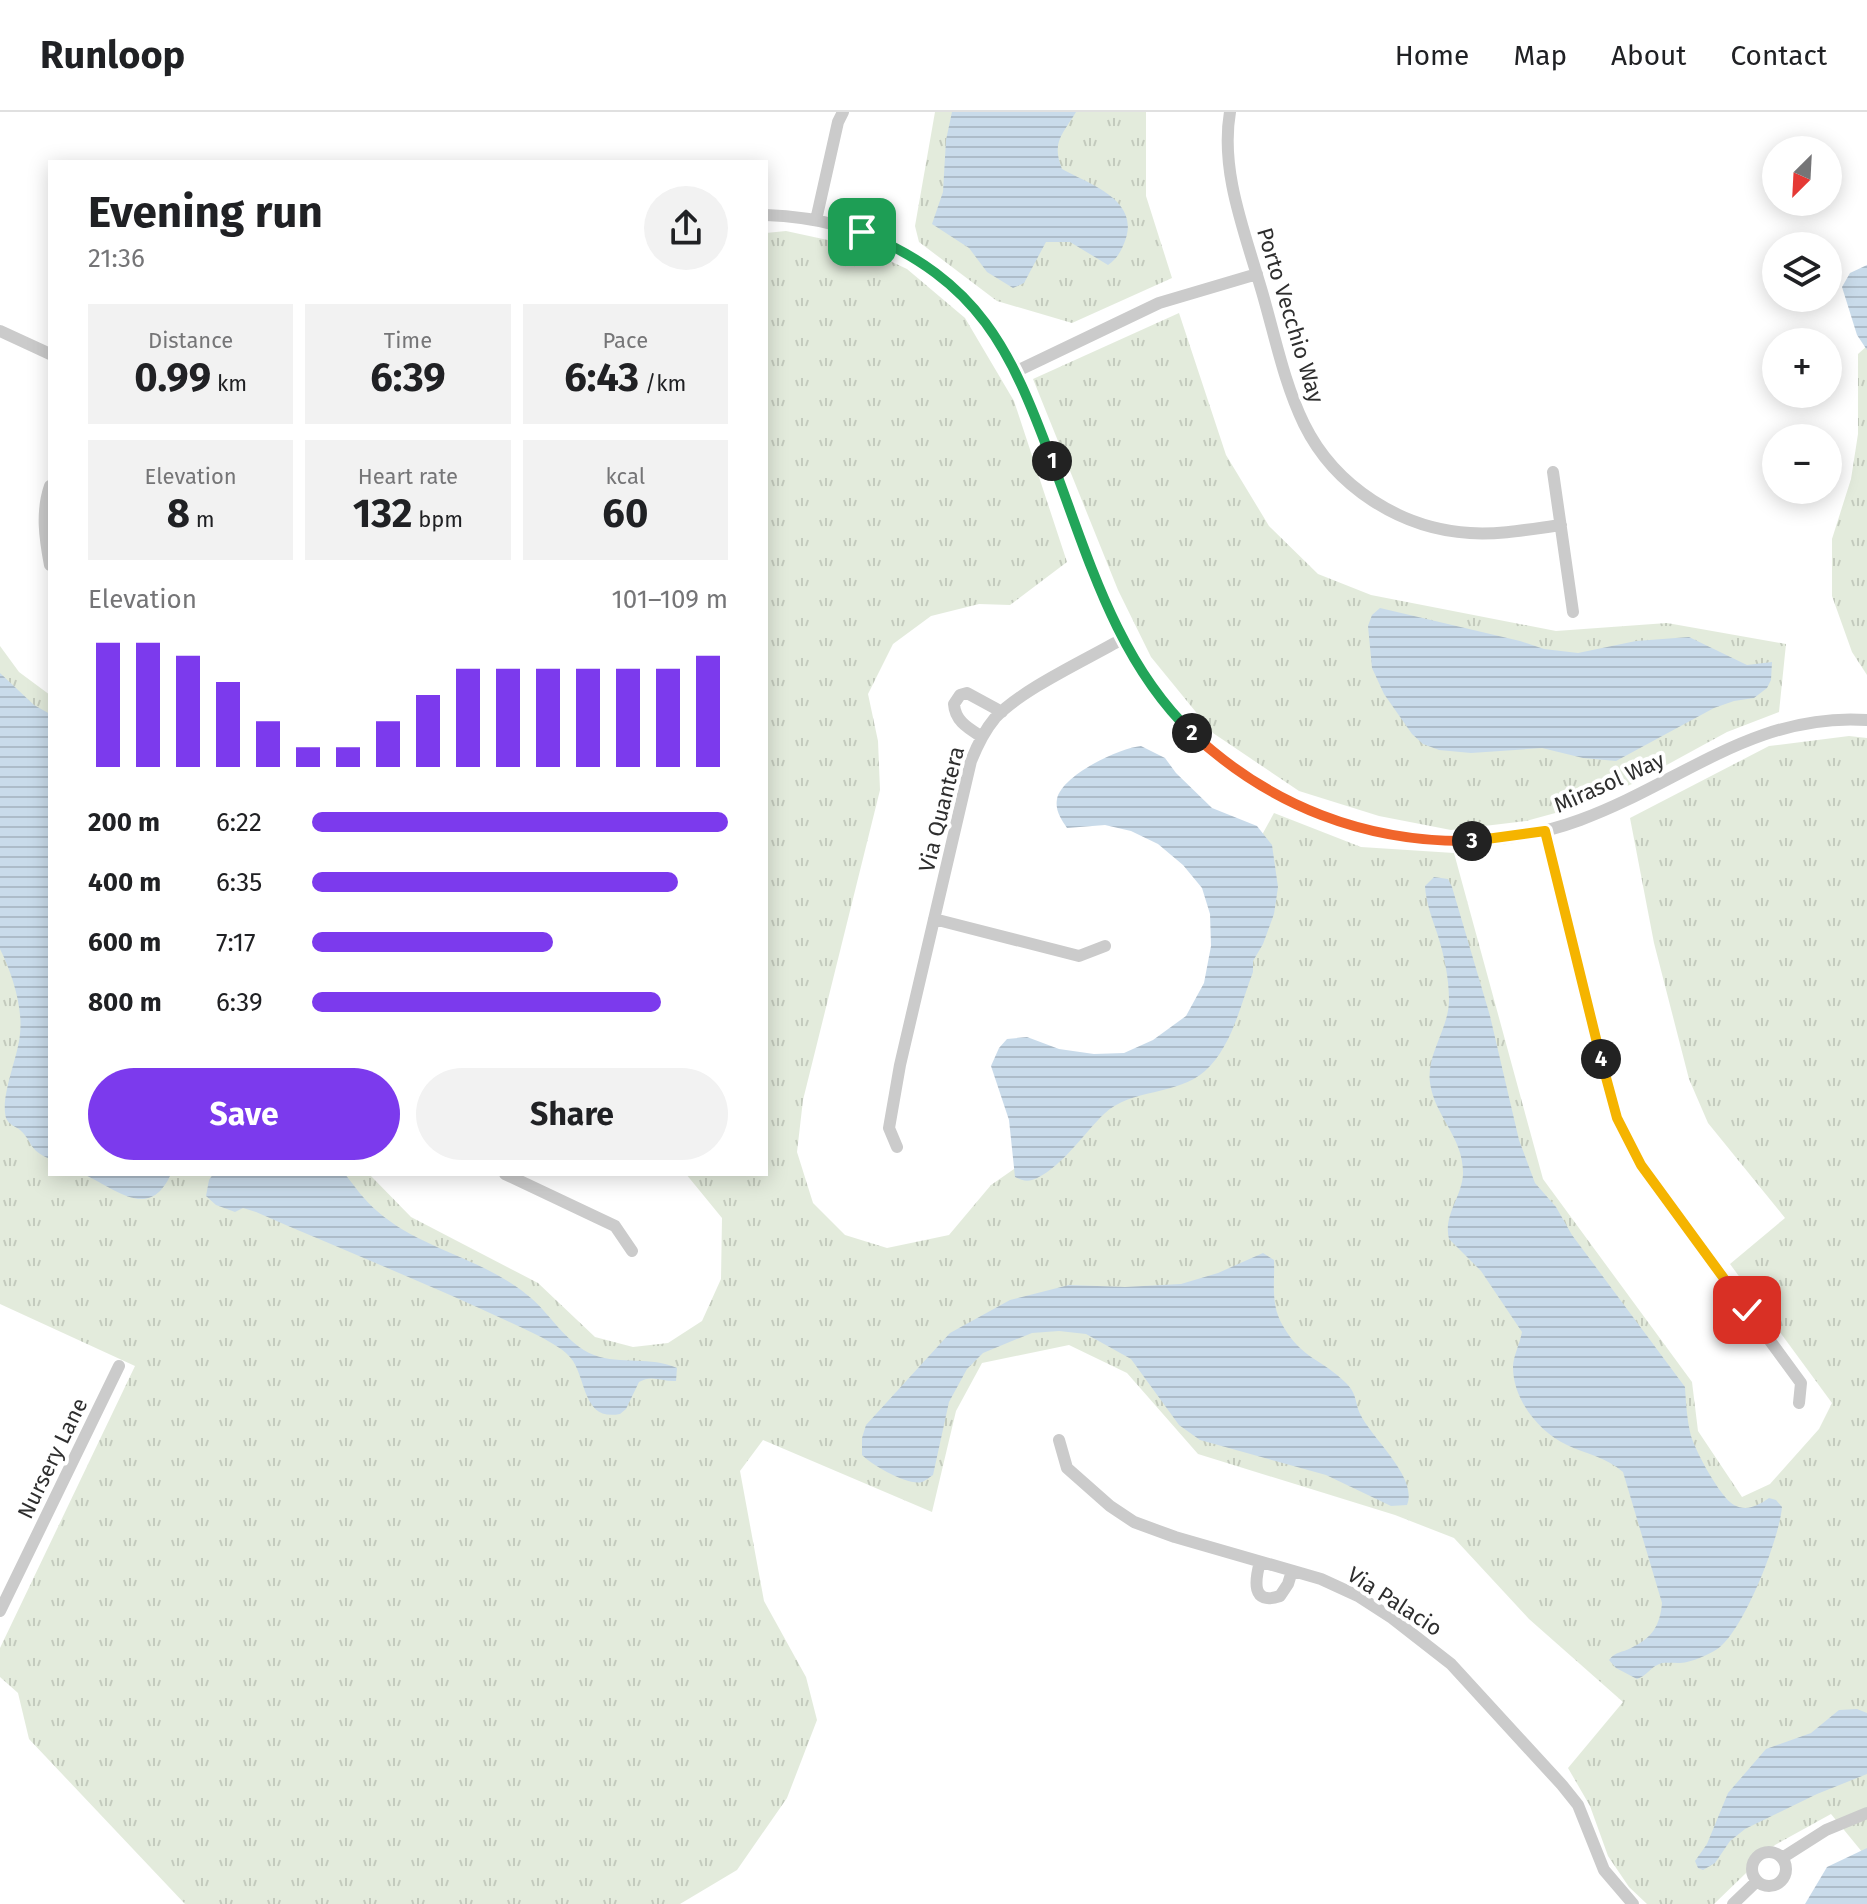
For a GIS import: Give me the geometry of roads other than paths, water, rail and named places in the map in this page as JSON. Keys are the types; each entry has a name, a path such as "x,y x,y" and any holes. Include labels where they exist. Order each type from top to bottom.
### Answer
{"street":[{"path":"816,220 838,122 843,112"},
{"name":"Porto Vecchio Way","path":"1230,112 1228,158 1235,198 1257,274 1294,401 1305,426 1333,466 1357,489 1403,517 1450,531 1499,533 1561,525"},
{"name":"Mirasol Way","path":"768,215 816,220 874,237 927,267 982,317 1017,371 1122,639 1166,705 1207,747 1254,783 1313,813 1369,831 1421,840 1480,841 1545,831 1607,810 1752,737 1804,723 1867,720"},
{"path":"1017,371 1159,303 1257,274"},
{"path":"0,331 48,353"},
{"path":"1553,472 1573,612"},
{"path":"48,492 45,534 48,553"},
{"name":"Via Quantera","path":"897,1147 889,1128 900,1065 971,761 982,737 1016,700 1122,639"},
{"path":"982,737 965,727 954,713 954,704 960,695 967,693 1002,712"},
{"path":"1545,831 1609,1094 1627,1140 1641,1165 1801,1383 1799,1403"},
{"path":"934,919 1079,956 1105,946"},
{"path":"509,1176 615,1226 632,1251"},
{"name":"Nursery Lane","path":"0,1611 119,1366"},
{"name":"Via Palacio","path":"1059,1440 1067,1468 1110,1506 1134,1522 1321,1579 1358,1596 1422,1639 1451,1664 1578,1805 1604,1870 1633,1904"},
{"path":"1260,1562 1255,1586 1268,1598 1285,1592 1292,1571"},
{"path":"1782,1858 1826,1830 1867,1813"},
{"path":"1773,1852 1782,1858 1786,1869 1778,1883 1767,1886 1757,1881 1752,1866 1758,1856 1773,1852"},
{"path":"1733,1904 1757,1881"}],"water":[{"path":"952,112 1076,112 1060,139 1059,160 1062,169 1109,194 1125,213 1128,224 1126,238 1114,260 1108,265 1070,242 1046,242 1024,283 1013,288 987,272 969,248 932,224 943,192 946,140"},
{"path":"1867,265 1867,350 1857,335 1842,287 1850,273"},
{"path":"1380,608 1544,649 1578,653 1636,641 1689,637 1747,665 1772,662 1771,680 1767,688 1754,698 1714,708 1616,761 1583,758 1542,748 1471,753 1439,750 1423,744 1412,734 1384,694 1372,668 1368,626 1372,615"},
{"path":"0,673 34,705 48,713 48,1158 34,1149 6,1118 5,1099 19,1044 20,1013 16,990 0,949"},
{"path":"1141,746 1165,758 1212,808 1257,826 1272,845 1278,887 1274,914 1253,961 1253,972 1235,1024 1222,1050 1205,1071 1181,1085 1115,1106 1052,1169 1032,1180 1024,1180 1015,1177 1009,1120 991,1066 1007,1039 1027,1037 1059,1049 1094,1054 1124,1053 1153,1040 1186,1016 1204,983 1211,946 1210,914 1202,888 1183,865 1158,844 1131,831 1105,825 1067,828 1058,811 1057,799 1061,790 1080,772 1106,757"},
{"path":"1434,877 1448,879 1452,887 1490,1016 1519,1140 1535,1183 1556,1207 1572,1235 1685,1387 1691,1436 1722,1493 1739,1507 1753,1507 1769,1498 1782,1507 1775,1540 1759,1582 1730,1636 1720,1647 1704,1656 1684,1663 1662,1663 1637,1679 1616,1668 1609,1660 1650,1635 1657,1625 1662,1603 1623,1472 1603,1459 1557,1439 1530,1414 1514,1379 1514,1359 1522,1332 1481,1271 1449,1239 1449,1222 1463,1174 1459,1149 1437,1106 1430,1083 1431,1062 1449,1000 1444,958 1425,886"},
{"path":"87,1176 170,1176 153,1196 142,1199 120,1193"},
{"path":"212,1176 347,1176 368,1203 394,1224 490,1271 526,1294 566,1336 584,1350 615,1360 667,1364 677,1368 676,1381 653,1378 639,1382 626,1409 620,1414 599,1412 588,1399 573,1361 553,1344 469,1303 256,1212 243,1208 235,1212 216,1205 206,1196"},
{"path":"1263,1253 1274,1260 1275,1302 1283,1326 1297,1345 1351,1389 1363,1419 1406,1481 1409,1494 1407,1505 1391,1506 1326,1475 1200,1440 1179,1425 1131,1359 1086,1334 1059,1331 1032,1333 1012,1341 983,1353 967,1369 949,1402 933,1475 926,1480 916,1482 900,1478 862,1455 866,1425 950,1333 1010,1300 1069,1285 1125,1287 1181,1284 1218,1273"},
{"path":"1857,1709 1867,1713 1867,1774 1745,1829 1730,1841 1715,1863 1703,1870 1698,1868 1695,1861 1707,1844 1728,1793 1766,1749 1811,1733 1839,1710"},
{"path":"1867,1848 1867,1904 1805,1904 1827,1867"}]}
